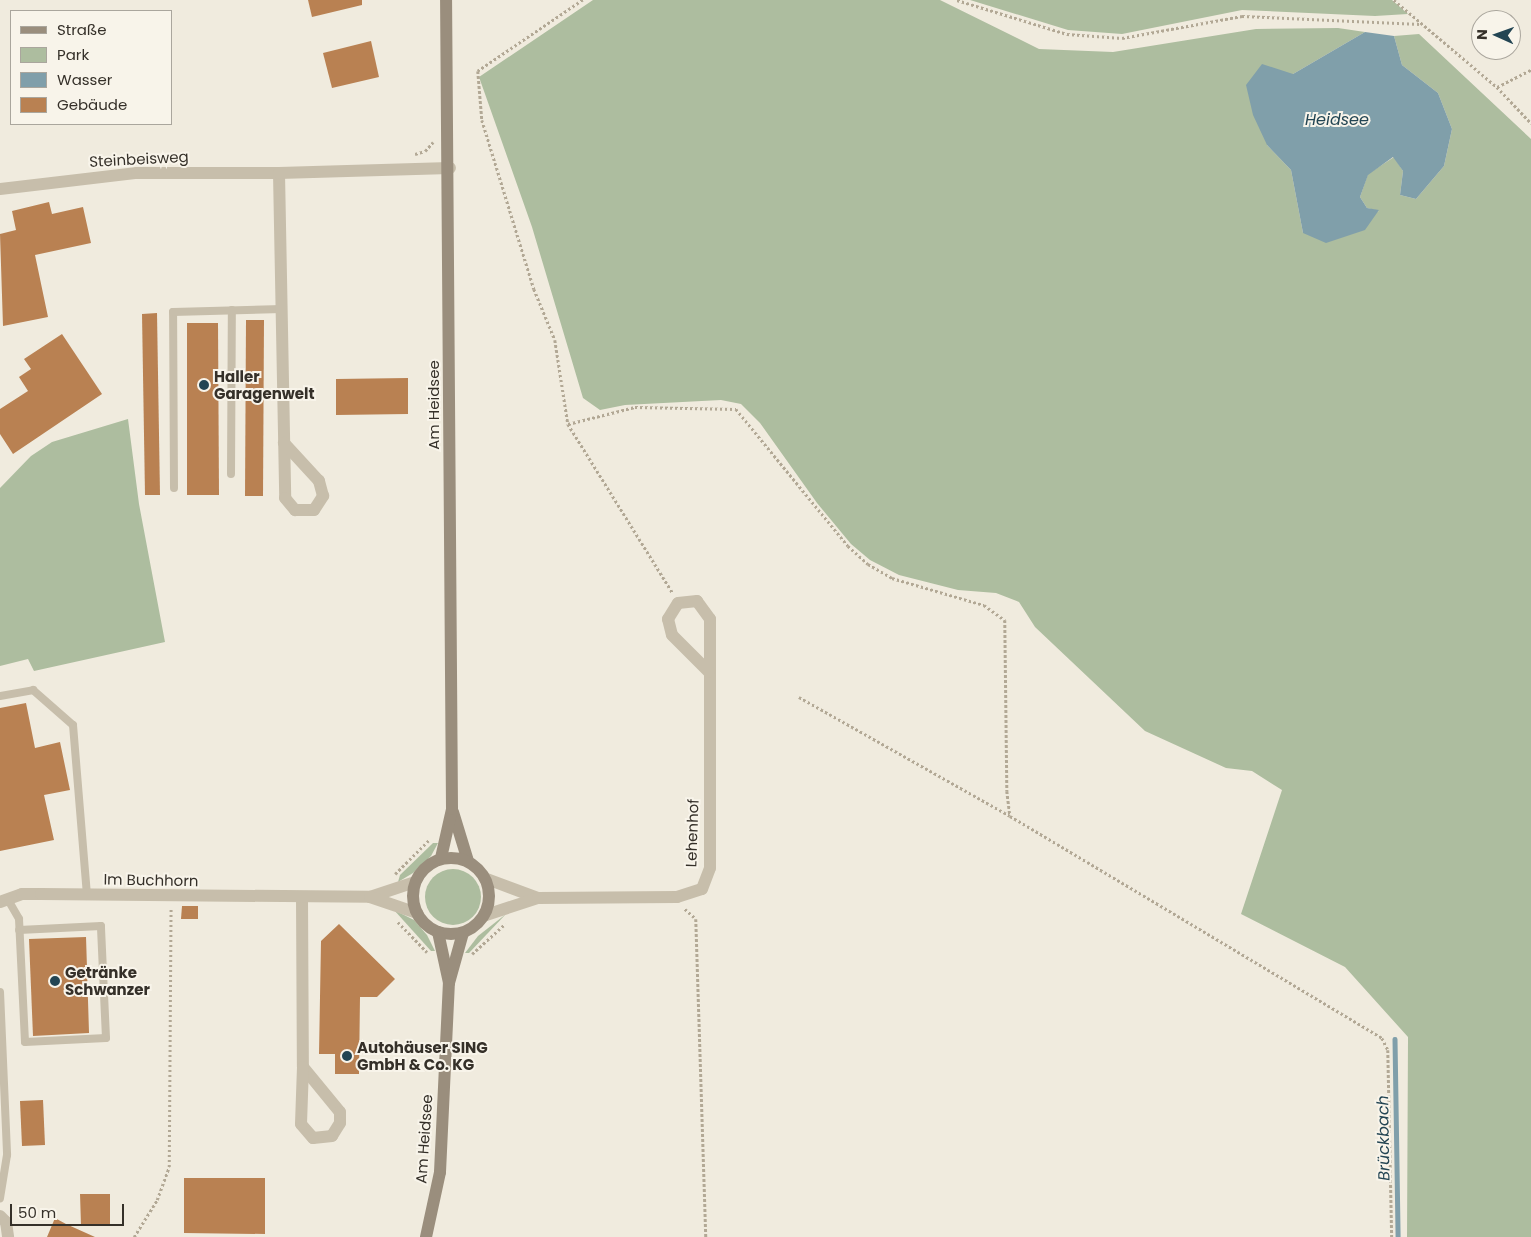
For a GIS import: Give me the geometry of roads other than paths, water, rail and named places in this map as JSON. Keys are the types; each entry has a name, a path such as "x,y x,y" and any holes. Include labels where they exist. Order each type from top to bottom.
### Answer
{"main road":[{"name":"Am Heidsee","path":"442,858 452,809 450,168 446,0"},
{"name":"Am Heidsee","path":"452,809 468,861"},
{"path":"442,858 468,861 487,879 491,897 486,915 476,926 463,933 438,932 429,928 417,913 413,894 415,882 430,863 442,858"},
{"name":"Am Heidsee","path":"438,932 449,983"},
{"name":"Am Heidsee","path":"426,1237 440,1172 449,983 463,933"}],"street":[{"name":"Steinbeisweg","path":"0,189 137,173 279,173 450,168"},
{"path":"279,173 285,498 295,510 314,510 323,496 319,480 284,443"},
{"name":"Lehenhof","path":"486,915 538,898 677,897 702,889 710,868 710,619 697,602 678,603 668,619 672,635 709,672"},
{"name":"Lehenhof","path":"487,879 538,898"},
{"name":"Im Buchhorn","path":"4,900 22,894 171,897 370,897 415,882"},
{"name":"Im Buchhorn","path":"370,897 417,913"},
{"path":"302,898 303,1067 301,1124 313,1138 332,1136 340,1124 340,1112 303,1067"},
{"path":"0,1216 6,1222 8,1237"}],"lane":[{"path":"174,488 173,312 282,309"},
{"path":"231,474 232,310"},
{"path":"0,696 33,690 73,725 87,895"},
{"path":"4,900 19,919 19,930 25,1042 106,1038 101,926 19,930"},
{"path":"0,992 7,1155 0,1198"}],"water":[{"name":"Heidsee","path":"1365,32 1394,36 1402,65 1438,93 1452,129 1444,166 1416,199 1400,195 1403,171 1393,157 1368,175 1360,197 1367,208 1379,210 1365,230 1326,243 1303,233 1291,170 1267,145 1253,115 1246,85 1262,64 1293,74"}],"waterway":[{"name":"Brückbach","path":"1395,1039 1398,1237"}],"place":[{"name":"Haller Garagenwelt","path":"204,385"},
{"name":"Getränke Schwanzer","path":"55,981"},
{"name":"Autohäuser SING GmbH & Co. KG","path":"347,1056"}]}
